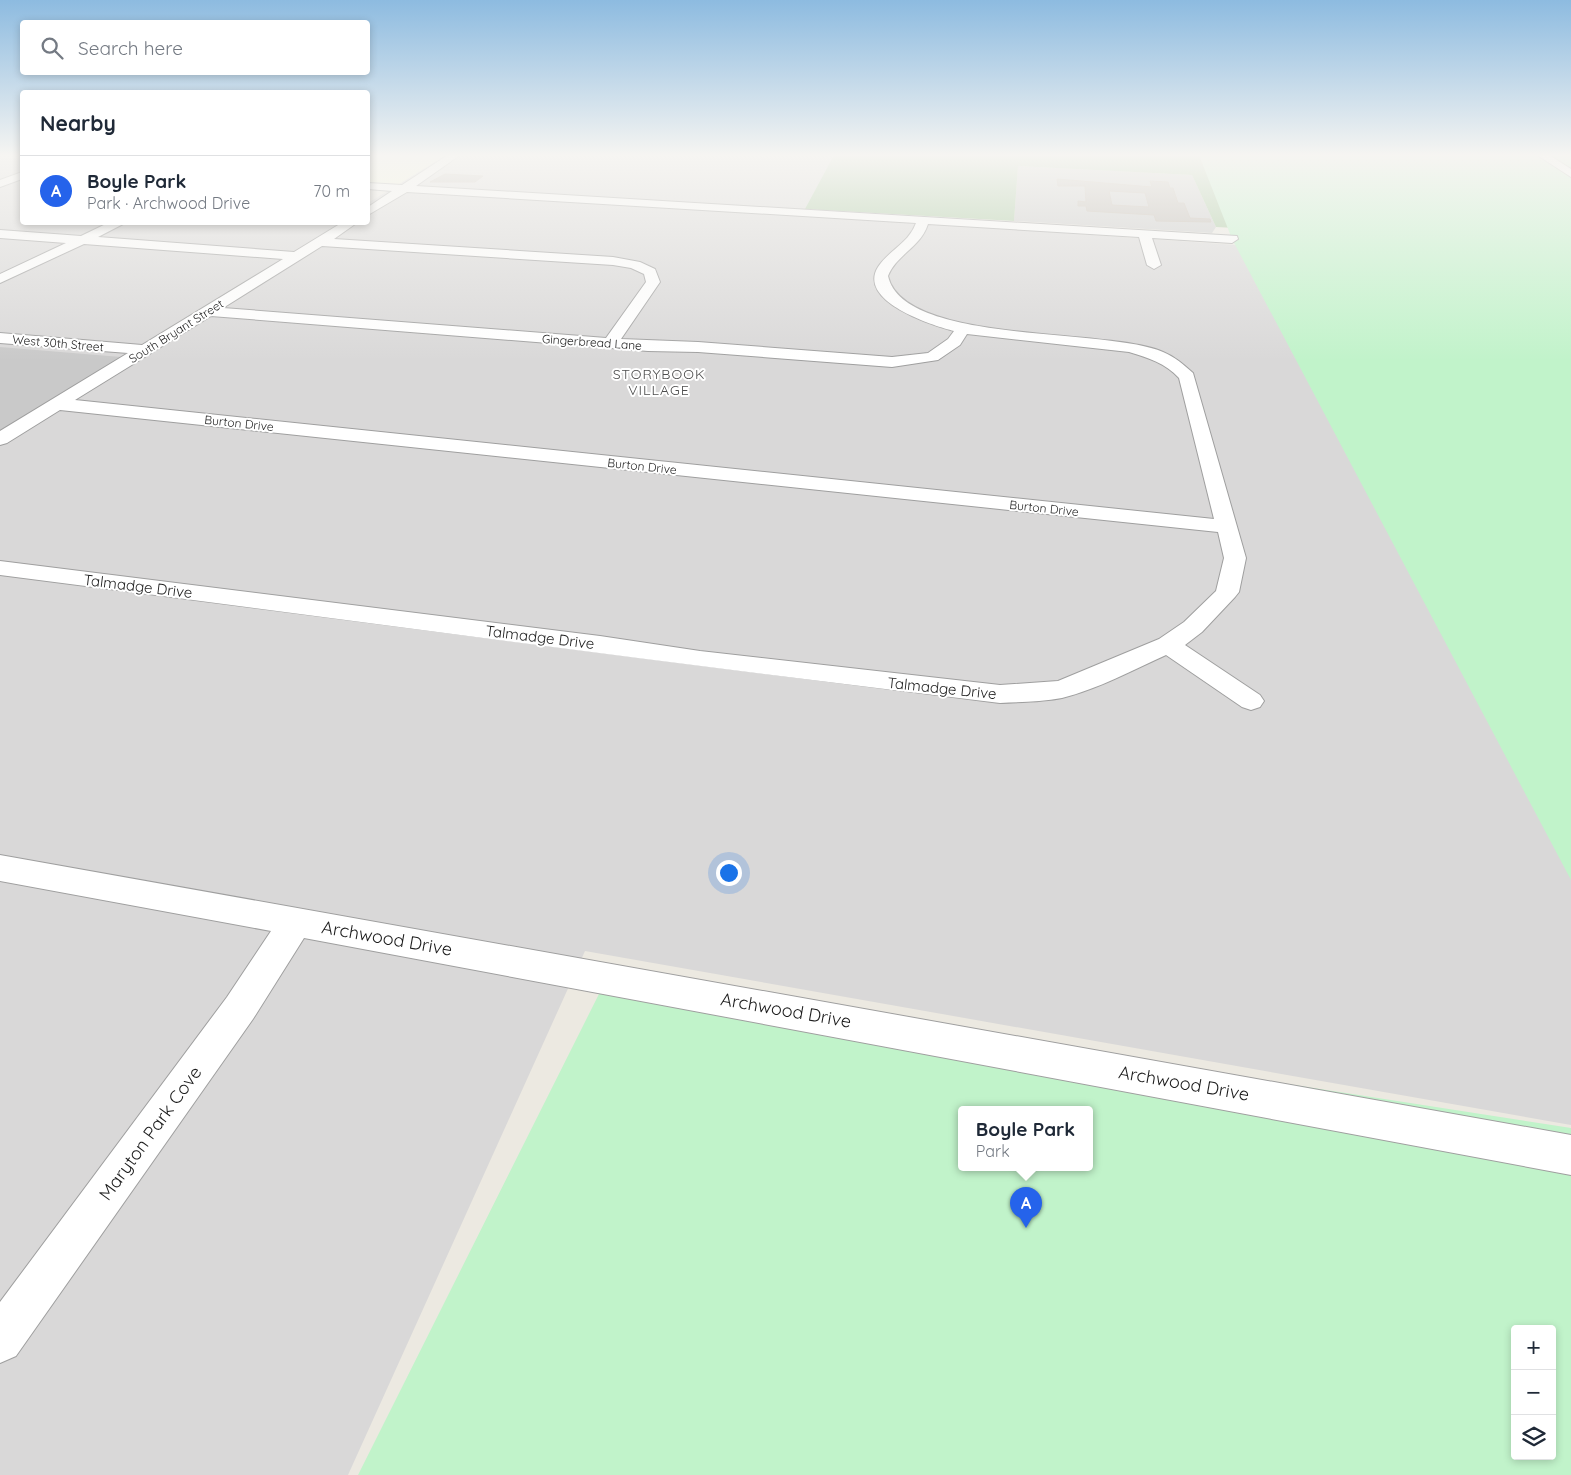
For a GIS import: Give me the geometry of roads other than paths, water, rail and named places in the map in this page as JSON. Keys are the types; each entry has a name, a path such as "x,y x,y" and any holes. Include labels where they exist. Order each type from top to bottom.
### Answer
{"street":[{"name":"Talmadge Drive","path":"0,568 600,644 700,659 1000,694 1033,694 1061,689 1100,675 1168,645 1193,628 1227,592 1235,558 1188,377 1183,368 1153,352 1126,346 1036,339 963,329 934,321 904,307 894,300 882,284 882,272 888,264 915,240 922,224"},
{"path":"984,224 1232,239"},
{"path":"0,279 115,225"},
{"name":"South Bryant Street","path":"0,439 348,225"},
{"path":"0,234 298,256"},
{"path":"1144,234 1154,265"},
{"path":"322,242 613,261 636,265 650,272 653,282 610,343"},
{"name":"Gingerbread Lane","path":"209,311 610,343 906,362 920,360 941,353 954,342 963,329"},
{"name":"West 30th Street","path":"0,338 146,350"},
{"name":"Burton Drive","path":"58,404 1226,527"},
{"path":"1168,645 1251,701"},
{"name":"Archwood Drive","path":"0,868 1571,1155"},
{"name":"Maryton Park Cove","path":"0,1340 240,1008 296,922"}],"place":[{"name":"Boyle Park","path":"1026,1228"}],"district":[{"name":"STORYBOOK VILLAGE","path":"659,382"}]}
